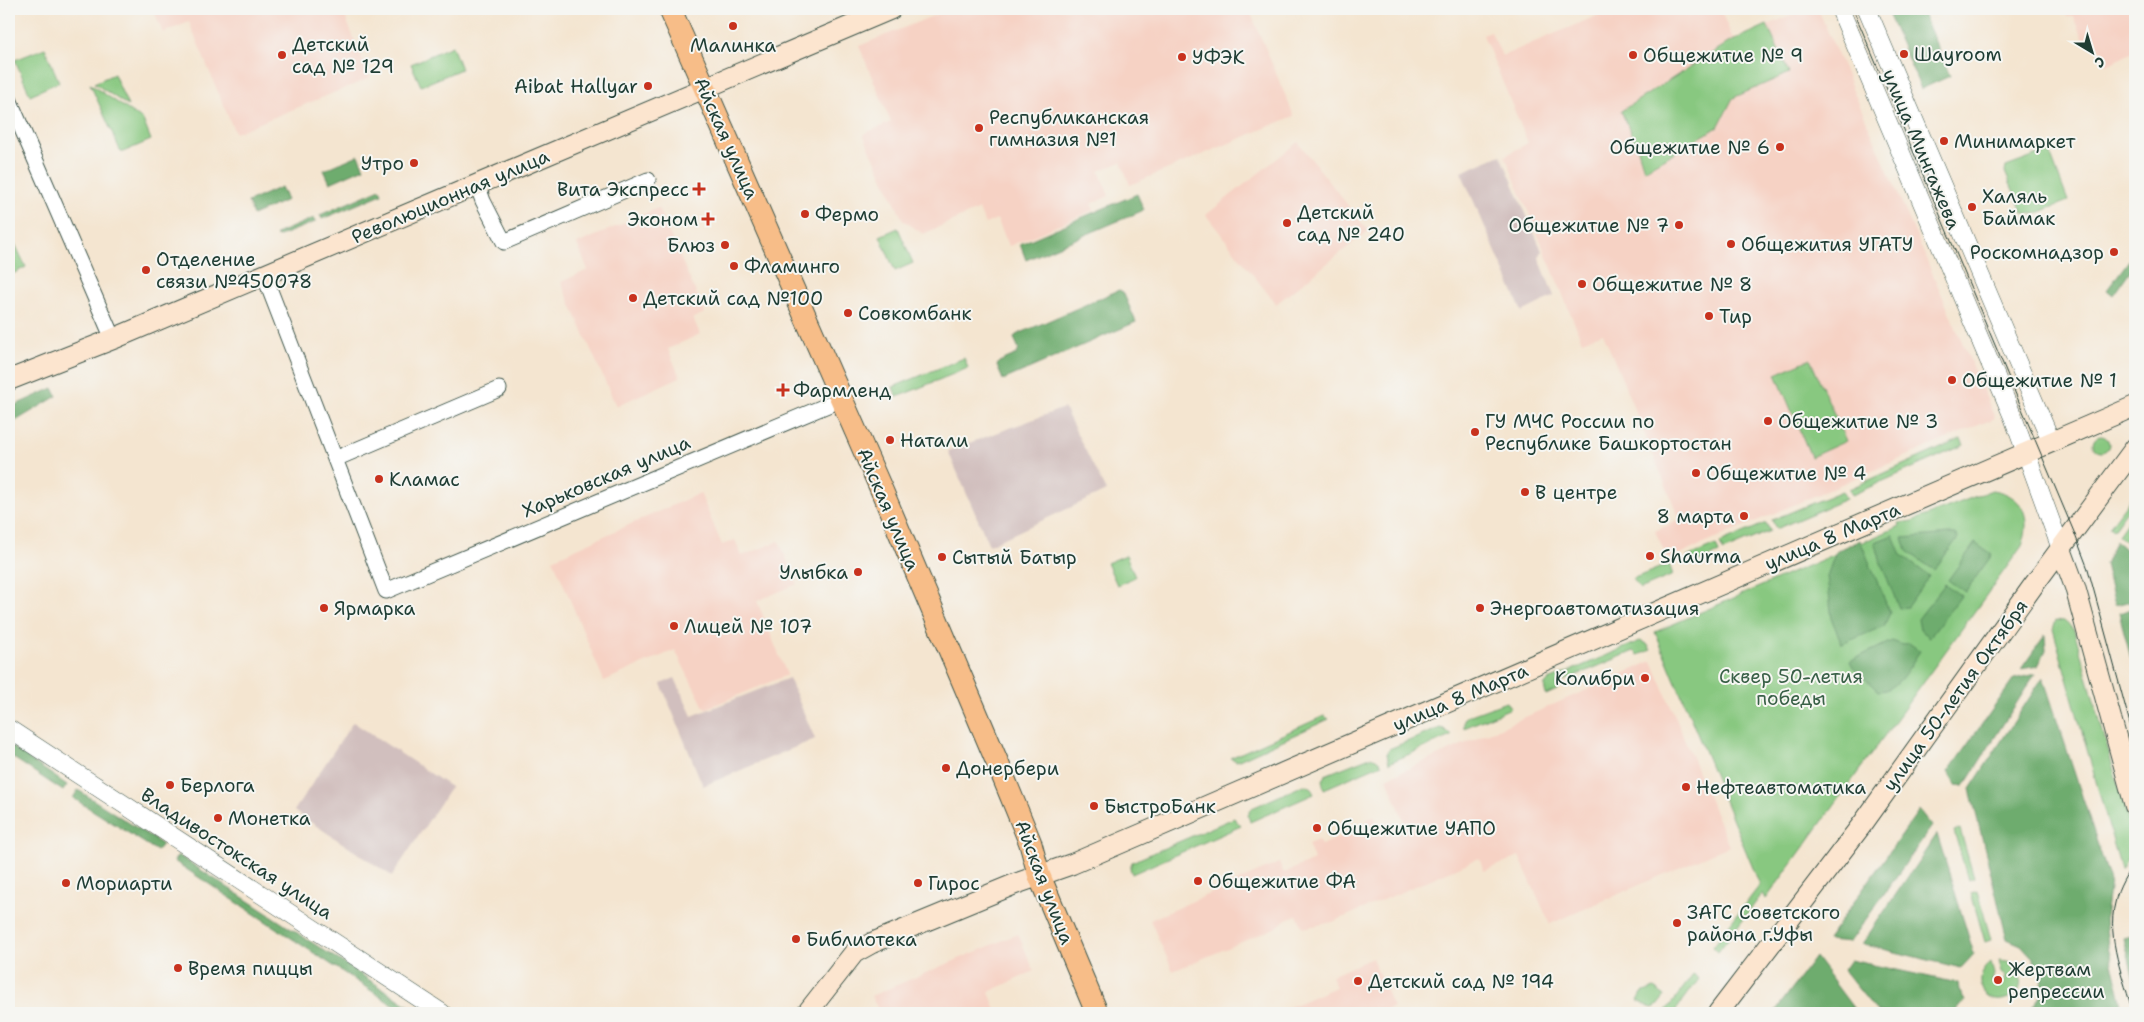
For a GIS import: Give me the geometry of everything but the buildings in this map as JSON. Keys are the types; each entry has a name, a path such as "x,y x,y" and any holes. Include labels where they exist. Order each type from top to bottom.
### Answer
{"main road":[{"name":"Айская улица","path":"670,9 842,399 998,764 1030,842 1039,875 1097,1013"},
{"name":"Революционная улица","path":"9,380 113,339 891,9"},
{"name":"улица 8 Марта","path":"807,1013 854,953 872,943 1039,875 1072,864 2135,406"},
{"name":"улица 50-летия Октября","path":"1718,1013 1864,822 2135,448"},
{"path":"2061,548 2075,587 2135,806"}],"street":[{"name":"улица Мингажева","path":"1840,9 2013,417 2061,548"},
{"path":"1867,9 2051,441"},
{"path":"9,98 113,339"},
{"path":"477,184 504,242 648,180"},
{"path":"264,275 335,459 499,389"},
{"name":"Харьковская улица","path":"335,459 386,590 842,399"},
{"name":"Владивостокская улица","path":"9,730 442,1013"}],"shaded area":[{"name":"Детский сад № 129","path":"153,9 342,9 370,78 235,133 189,22 163,33"},
{"name":"Республиканская гимназия №1","path":"950,9 1249,9 1294,116 1130,185 1121,162 1099,171 1109,196 1091,204 1094,210 1009,246 997,219 985,224 979,209 923,234 903,220 863,134 891,122 859,46"},
{"name":"Общежития УГАТУ","path":"1613,9 1720,9 1733,39 1808,9 1818,9 1995,418 1668,559 1655,531 1680,520 1603,333 1582,341 1505,156 1528,143 1483,35 1491,32 1502,56"},
{"path":"2064,9 2135,9 2135,51 2107,65 2095,38 2085,42 2074,17 2067,17"},
{"name":"Детский сад № 240","path":"1298,142 1368,231 1276,304 1206,215"},
{"path":"1501,155 1542,251 1539,258 1554,296 1522,312 1461,172"},
{"name":"Детский сад №100","path":"658,208 705,313 693,318 700,334 668,349 680,377 616,406 561,282 588,270 577,244"},
{"path":"1064,408 1106,491 989,545 948,451"},
{"name":"Лицей № 107","path":"700,493 722,545 735,540 742,556 779,541 797,584 757,601 787,675 705,709 675,650 604,681 553,559"},
{"path":"2135,538 2135,582 2126,550"},
{"path":"1652,661 1729,846 1550,924 1519,856 1484,871 1479,858 1333,922 1303,928 1297,915 1286,919 1277,927 1173,971 1150,920 1279,863 1284,873 1314,860 1308,844 1318,840 1321,845 1368,825 1366,820 1374,816 1381,831 1404,821 1387,778"},
{"path":"675,678 692,716 789,678 815,739 703,786 661,684"},
{"path":"353,722 451,787 392,876 294,811"},
{"path":"1018,934 1034,971 989,992 997,1013 880,1013 871,996"},
{"name":"Детский сад № 194","path":"1372,958 1393,1007 1379,1013 1275,1013 1336,987 1331,976"}],"green space":[{"path":"1886,9 1921,9 1950,76 1921,89"},
{"path":"1767,25 1789,73 1733,98 1718,127 1644,170 1638,149 1621,111 1728,43"},
{"path":"452,46 461,69 421,86 411,64"},
{"path":"45,48 59,82 30,95 15,60"},
{"path":"114,74 128,106 94,83"},
{"path":"90,84 143,120 151,140 123,152 120,150"},
{"path":"2049,151 2068,201 2035,214 2023,213 2005,172 2006,167"},
{"path":"358,155 364,168 330,183 324,170"},
{"path":"281,187 287,200 253,215 248,202"},
{"path":"380,189 382,194 322,219 320,215"},
{"path":"1137,194 1144,210 1026,260 1020,244"},
{"path":"314,218 315,222 277,237 276,234"},
{"path":"898,228 913,263 895,271 880,236"},
{"path":"15,244 26,267 9,276 9,247"},
{"path":"2135,252 2135,264 2113,295 2107,290"},
{"path":"1119,290 1123,292 1136,322 1003,380 997,366 999,362 1017,354 1019,349 1014,338 1016,335"},
{"path":"964,358 968,368 897,397 893,387"},
{"path":"1810,359 1846,441 1811,457 1776,374"},
{"path":"53,388 57,396 9,425 9,408"},
{"path":"2098,436 2104,436 2109,441 2107,450 2098,452 2093,447 2093,441"},
{"path":"1961,439 1964,445 1852,495 1849,489"},
{"name":"Сквер 50-летия победы","path":"1992,490 2012,497 2023,509 2026,526 2022,546 1766,899 1763,893 1718,952 1712,947 1760,885 1655,632 1900,526 1899,523 1912,521"},
{"path":"1842,491 1846,499 1776,529 1772,520"},
{"path":"2135,492 2135,499 2113,530 2109,527"},
{"path":"2135,511 2135,536 2129,544 2118,535"},
{"path":"1766,523 1770,531 1723,551 1720,543"},
{"path":"1955,534 1958,538 1934,570 1907,551 1903,538"},
{"path":"1893,535 1901,555 1929,576 1907,607 1899,608 1881,563 1875,542"},
{"path":"1860,540 1890,613 1884,626 1842,644 1832,620 1827,576 1836,551"},
{"path":"2116,541 2131,554 2135,571 2135,600 2115,605 2105,564"},
{"path":"1975,543 1992,555 1965,592 1948,580"},
{"path":"1716,545 1719,553 1694,564 1687,557"},
{"path":"1126,555 1135,577 1117,585 1107,563"},
{"path":"1669,564 1673,575 1640,589 1632,579"},
{"path":"1945,584 1961,596 1930,637 1920,630 1918,619"},
{"path":"2135,608 2135,674 2119,613"},
{"path":"2056,620 2064,621 2074,630 2134,841 2131,852 2121,870 2053,629"},
{"path":"2045,635 2046,650 2038,666 2021,669"},
{"path":"1640,641 1647,644 1651,650 1638,655 1634,651 1556,684 1557,690 1546,695 1544,686 1549,680"},
{"path":"1892,641 1903,645 1909,643 1920,651 1898,682 1892,687 1878,691 1853,667 1850,661"},
{"path":"2035,674 1964,786 1956,785 1948,772 2014,679"},
{"path":"2043,677 2110,881 2105,918 2108,946 2124,1013 2028,1013 2041,995 2043,977 2033,958 2021,945 2007,939 1970,789"},
{"path":"1506,702 1511,708 1464,728 1464,719 1468,716"},
{"path":"1324,716 1329,719 1237,761 1230,758"},
{"path":"1440,728 1444,729 1451,736 1389,763 1387,754 1389,749"},
{"path":"9,745 67,785 63,791 9,755"},
{"path":"1370,757 1382,764 1324,789 1322,781 1325,775"},
{"path":"1304,785 1310,787 1314,794 1250,822 1248,815 1252,808"},
{"path":"78,790 162,844 157,851 73,798"},
{"path":"1919,810 1932,826 1850,942 1827,940"},
{"path":"1234,818 1241,826 1132,874 1130,868 1132,862"},
{"path":"1960,829 1974,878 1968,880 1954,831"},
{"path":"1937,834 1974,954 1961,968 1862,944"},
{"path":"178,855 420,1013 405,1013 174,861"},
{"path":"1978,891 1991,940 1985,942 1971,893"},
{"path":"2135,935 2135,984 2124,938"},
{"path":"1815,957 1857,1013 1774,1013"},
{"path":"1850,960 1958,983 1959,990 1965,1001 1955,1013 1878,1013 1843,970"},
{"path":"1999,960 2008,961 2018,973 2021,984 2017,992 2010,998 2001,1000 1992,999 1984,993 1981,983 1983,972 1991,963 1994,974 1992,981 1995,985 1999,986 2005,981 2006,975 2002,972"},
{"path":"1693,975 1699,979 1674,1013 1665,1012"},
{"path":"1654,988 1665,996 1657,1006 1653,1008 1638,1001 1642,993"}],"tram line":[{"path":"1853,9 2074,532 2088,569 2135,742"},
{"path":"2133,1013 2114,944 2113,916 2118,892 2135,861"}],"place":[{"name":"Малинка","path":"733,26"},
{"name":"Шауroom","path":"1904,54"},
{"name":"Детский сад № 129","path":"282,55"},
{"name":"Общежитие № 9","path":"1633,55"},
{"name":"УФЭК","path":"1182,57"},
{"name":"Aibat Hallyar","path":"648,86"},
{"name":"Республиканская гимназия №1","path":"979,128"},
{"name":"Минимаркет","path":"1944,141"},
{"name":"Общежитие № 6","path":"1780,147"},
{"name":"Утро","path":"414,163"},
{"name":"Вита Экспресс","path":"699,189"},
{"name":"Халяль Баймак","path":"1972,207"},
{"name":"Фермо","path":"805,214"},
{"name":"Эконом","path":"708,219"},
{"name":"Детский сад № 240","path":"1287,223"},
{"name":"Общежитие № 7","path":"1679,225"},
{"name":"Общежития УГАТУ","path":"1731,244"},
{"name":"Блюз","path":"725,245"},
{"name":"Роскомнадзор","path":"2114,252"},
{"name":"Фламинго","path":"734,266"},
{"name":"Отделение связи №450078","path":"146,270"},
{"name":"Общежитие № 8","path":"1582,284"},
{"name":"Детский сад №100","path":"633,298"},
{"name":"Совкомбанк","path":"848,313"},
{"name":"Тир","path":"1709,316"},
{"name":"Общежитие № 1","path":"1952,380"},
{"name":"Фармленд","path":"783,390"},
{"name":"Общежитие № 3","path":"1768,421"},
{"name":"ГУ МЧС России по Республике Башкортостан","path":"1475,432"},
{"name":"Натали","path":"890,440"},
{"name":"Общежитие № 4","path":"1696,473"},
{"name":"Кламас","path":"379,479"},
{"name":"В центре","path":"1525,492"},
{"name":"8 марта","path":"1744,516"},
{"name":"Shaurma","path":"1650,556"},
{"name":"Сытый Батыр","path":"942,557"},
{"name":"Улыбка","path":"858,572"},
{"name":"Ярмарка","path":"324,608"},
{"name":"Энергоавтоматизация","path":"1480,608"},
{"name":"Лицей № 107","path":"674,626"},
{"name":"Колибри","path":"1645,678"},
{"name":"Донербери","path":"946,768"},
{"name":"Берлога","path":"170,785"},
{"name":"Нефтеавтоматика","path":"1686,787"},
{"name":"БыстроБанк","path":"1094,806"},
{"name":"Монетка","path":"218,818"},
{"name":"Общежитие УАПО","path":"1317,828"},
{"name":"Общежитие ФА","path":"1198,881"},
{"name":"Мориарти","path":"66,883"},
{"name":"Гирос","path":"918,883"},
{"name":"ЗАГС Советского района г.Уфы","path":"1677,923"},
{"name":"Библиотека","path":"796,939"},
{"name":"Время пиццы","path":"178,968"},
{"name":"Жертвам репрессии","path":"1998,980"},
{"name":"Детский сад № 194","path":"1358,981"}]}
